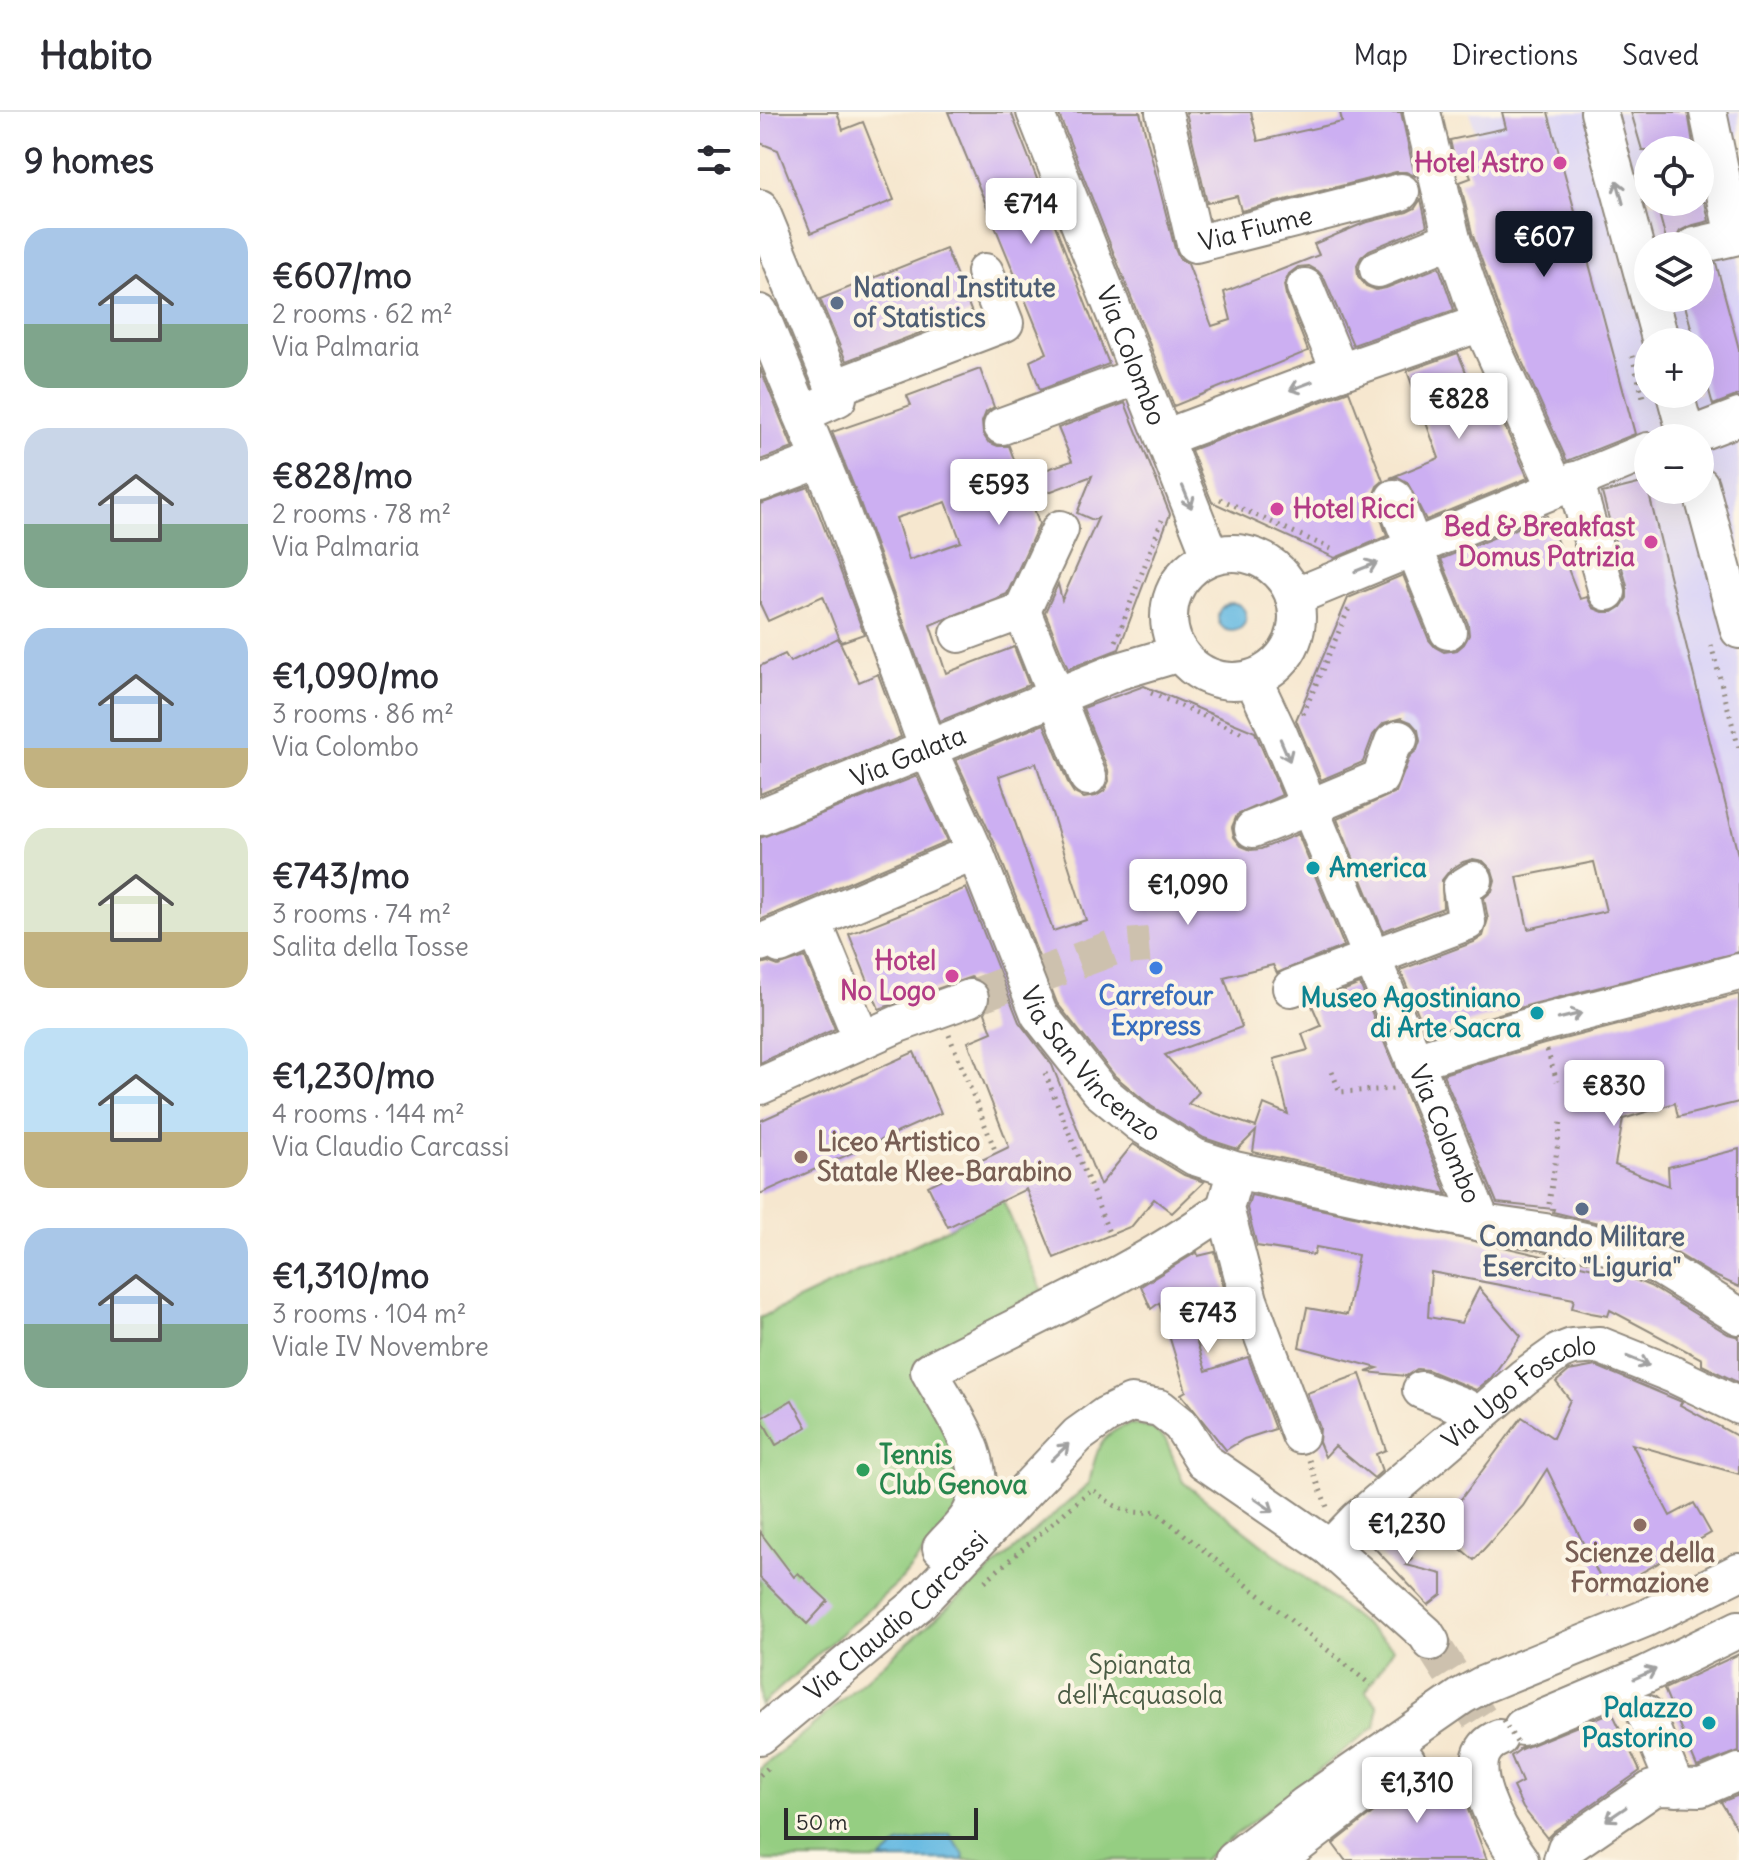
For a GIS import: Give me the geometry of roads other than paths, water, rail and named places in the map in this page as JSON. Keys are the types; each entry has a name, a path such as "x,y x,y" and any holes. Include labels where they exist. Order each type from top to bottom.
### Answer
{"street":[{"name":"Via Colombo","path":"1035,112 1210,555"},
{"name":"Via Fiume","path":"1164,112 1195,244 1401,192"},
{"path":"1422,112 1452,239 1481,323 1564,479 1607,592"},
{"path":"1599,112 1635,232"},
{"path":"1708,112 1736,247 1714,246"},
{"path":"760,208 838,398 802,414"},
{"path":"1378,269 1452,239"},
{"path":"834,388 1005,323 985,272"},
{"path":"1305,287 1340,372"},
{"name":"Via San Vincenzo","path":"760,313 767,351 802,414 928,749 975,852 1019,978 1039,1014 1100,1091 1139,1123 1195,1157 1235,1170 1611,1247 1660,1267 1739,1316"},
{"path":"1164,438 1481,323"},
{"name":"Via Colombo","path":"1002,426 1122,382"},
{"path":"1714,427 1739,417"},
{"path":"1294,597 1564,479 1634,456"},
{"path":"760,483 820,460"},
{"path":"1394,498 1448,631"},
{"path":"1705,504 1739,630"},
{"path":"959,634 1022,611 1060,529"},
{"path":"1235,551 1261,560 1275,569 1294,597 1297,622 1293,641 1284,657 1270,670 1253,679 1232,682 1212,678 1194,668 1180,653 1172,636 1169,617 1172,599 1180,582 1192,568 1210,555 1235,551"},
{"path":"1022,611 1088,777"},
{"name":"Via Galata","path":"760,817 1119,671 1180,653"},
{"name":"Via Colombo","path":"1253,679 1317,804 1411,1075 1482,1223"},
{"path":"1253,829 1380,778 1393,742 1399,739"},
{"path":"760,943 975,852"},
{"path":"1291,988 1467,922 1461,888 1474,880"},
{"path":"760,953 810,932 819,936 862,1040"},
{"path":"1411,1075 1538,1024 1739,972"},
{"path":"760,1086 898,1024 954,1003"},
{"path":"820,1081 880,1043 898,1024"},
{"path":"1235,1170 1225,1208 1249,1300 1300,1435"},
{"path":"829,1664 849,1639 907,1585 972,1511 976,1491 975,1460 929,1371 1132,1267 1225,1208"},
{"name":"Via Ugo Foscolo","path":"1330,1531 1357,1520 1524,1377 1559,1352 1572,1347 1599,1345 1674,1375 1739,1406"},
{"path":"1421,1390 1465,1407 1475,1420"},
{"name":"Via Claudio Carcassi","path":"766,1750 917,1605 1078,1435 1106,1415 1131,1403 1160,1408 1181,1425 1204,1461 1330,1531 1431,1642"},
{"path":"1234,1860 1442,1703 1644,1619 1739,1572"},
{"path":"1520,1860 1499,1831 1477,1771 1483,1750 1504,1734 1647,1674 1739,1629"},
{"path":"1278,1860 1420,1752 1442,1703"},
{"path":"1645,1713 1676,1788"},
{"path":"1562,1860 1566,1848 1652,1789 1701,1788 1739,1772"}],"water":[{"path":"1232,603 1242,607 1246,617 1242,627 1232,631 1222,627 1218,617 1222,607"},
{"path":"950,1834 964,1855 963,1860 880,1860 899,1844"}],"tunnel":[{"path":"1027,980 1112,948 1149,945"},
{"path":"970,998 1013,982"},
{"path":"1431,1642 1488,1732"}],"place":[{"name":"Hotel Astro","path":"1560,163"},
{"name":"National Institute of Statistics","path":"837,303"},
{"name":"Hotel Ricci","path":"1277,509"},
{"name":"Bed & Breakfast Domus Patrizia","path":"1651,542"},
{"name":"America","path":"1313,868"},
{"name":"Carrefour Express","path":"1156,968"},
{"name":"Hotel No Logo","path":"952,976"},
{"name":"Museo Agostiniano di Arte Sacra","path":"1537,1013"},
{"name":"Liceo Artistico Statale Klee-Barabino","path":"801,1157"},
{"name":"Comando Militare Esercito \"Liguria\"","path":"1582,1209"},
{"name":"Tennis Club Genova","path":"863,1470"},
{"name":"Scienze della Formazione","path":"1640,1525"},
{"name":"Palazzo Pastorino","path":"1709,1723"}],"park label":[{"name":"Spianata dell'Acquasola","path":"1140,1680"}]}
